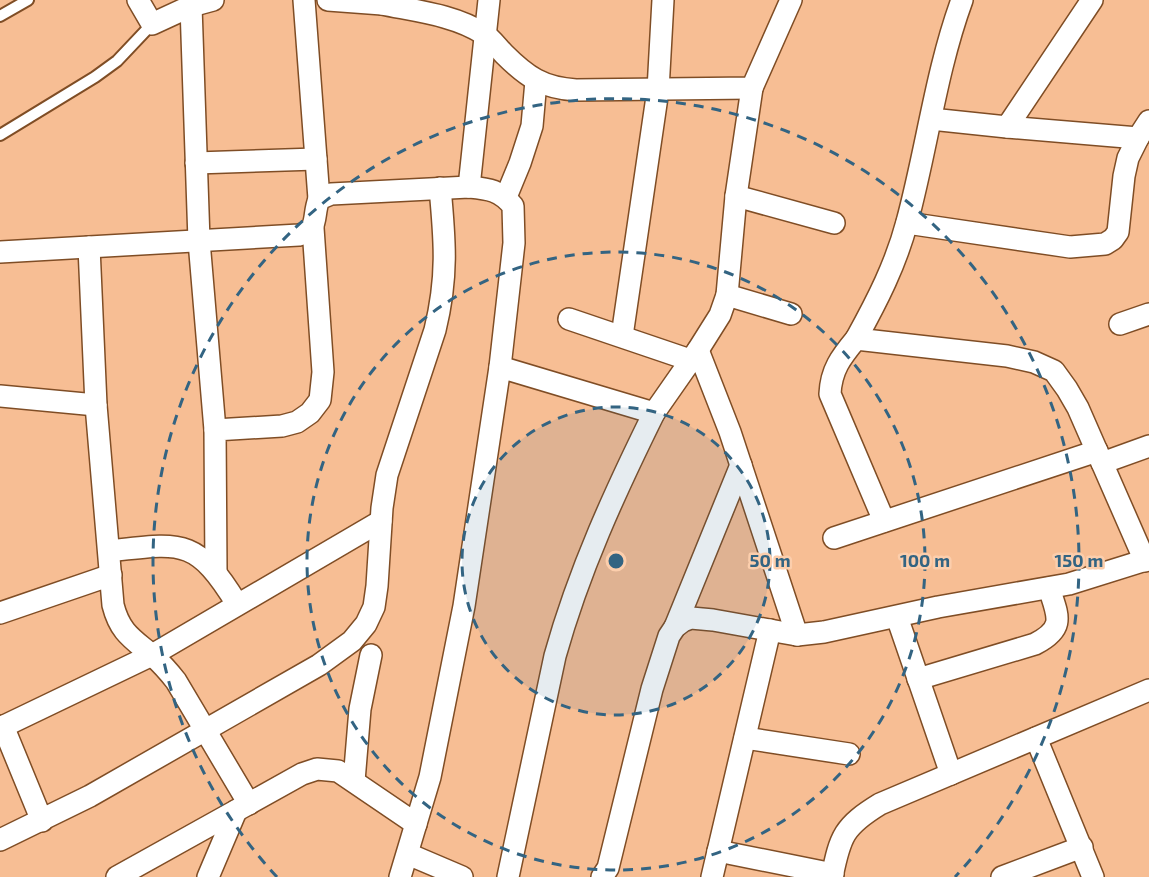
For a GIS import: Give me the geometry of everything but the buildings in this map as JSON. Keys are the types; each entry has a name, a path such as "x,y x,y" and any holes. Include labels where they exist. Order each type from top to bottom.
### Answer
{"street":[{"path":"138,0 152,24 191,6 213,0"},
{"path":"215,430 282,426 297,422 310,413 320,400 323,372 313,228 319,199 304,0"},
{"path":"328,0 381,2 453,20 486,35 520,69 536,81 556,89 752,88"},
{"path":"469,187 489,0"},
{"path":"622,336 658,90 663,0"},
{"path":"508,877 565,619 616,488 654,413 720,315 727,295 736,196 752,88 791,0"},
{"path":"884,521 830,394 830,380 836,367 856,339 891,272 907,223 949,42 962,0"},
{"path":"1007,127 1092,0"},
{"path":"191,6 199,241 215,430 216,570"},
{"path":"506,197 532,126 536,81"},
{"path":"907,223 1070,247 1105,244 1118,232 1128,158 1144,129 1007,127 931,119"},
{"path":"196,164 316,159"},
{"path":"319,199 331,194 469,187 491,189 506,197 513,206 514,233 500,367 462,617 430,777 400,877"},
{"path":"0,840 90,796 319,665 352,640 366,624 374,607 377,586 381,521 387,475 441,306 445,280 445,250 440,188"},
{"path":"736,196 834,222"},
{"path":"0,252 299,236 313,228"},
{"path":"89,248 96,405 113,605 117,620 128,636 152,655 176,681 205,730 242,807"},
{"path":"727,295 791,314"},
{"path":"1120,324 1149,314"},
{"path":"569,319 694,355 716,391 797,635"},
{"path":"675,627 691,618 797,635 824,632 948,605 1049,588 1147,560 1078,408 1054,371 1034,362 1007,356 856,339"},
{"path":"500,367 654,413"},
{"path":"0,396 96,405"},
{"path":"834,538 1100,457 1149,446"},
{"path":"602,877 608,868 652,689 665,646 675,627 741,465"},
{"path":"42,821 2,727 152,655 381,521"},
{"path":"109,551 158,546 180,547 193,552 216,570 237,604"},
{"path":"0,613 111,574"},
{"path":"918,679 1043,640 1058,624 1058,616 1049,588"},
{"path":"897,617 951,774"},
{"path":"712,877 770,630"},
{"path":"354,781 360,709 371,655"},
{"path":"718,851 832,876 841,839 859,817 880,804 1149,690"},
{"path":"745,738 849,754"},
{"path":"1036,738 1093,877"},
{"path":"117,877 302,774 317,769 338,771 416,824"},
{"path":"208,877 242,807"},
{"path":"1002,877 1082,847"},
{"path":"408,854 462,877"}],"lane":[{"path":"0,16 22,1"},
{"path":"0,135 96,77 117,61 152,24"}]}
